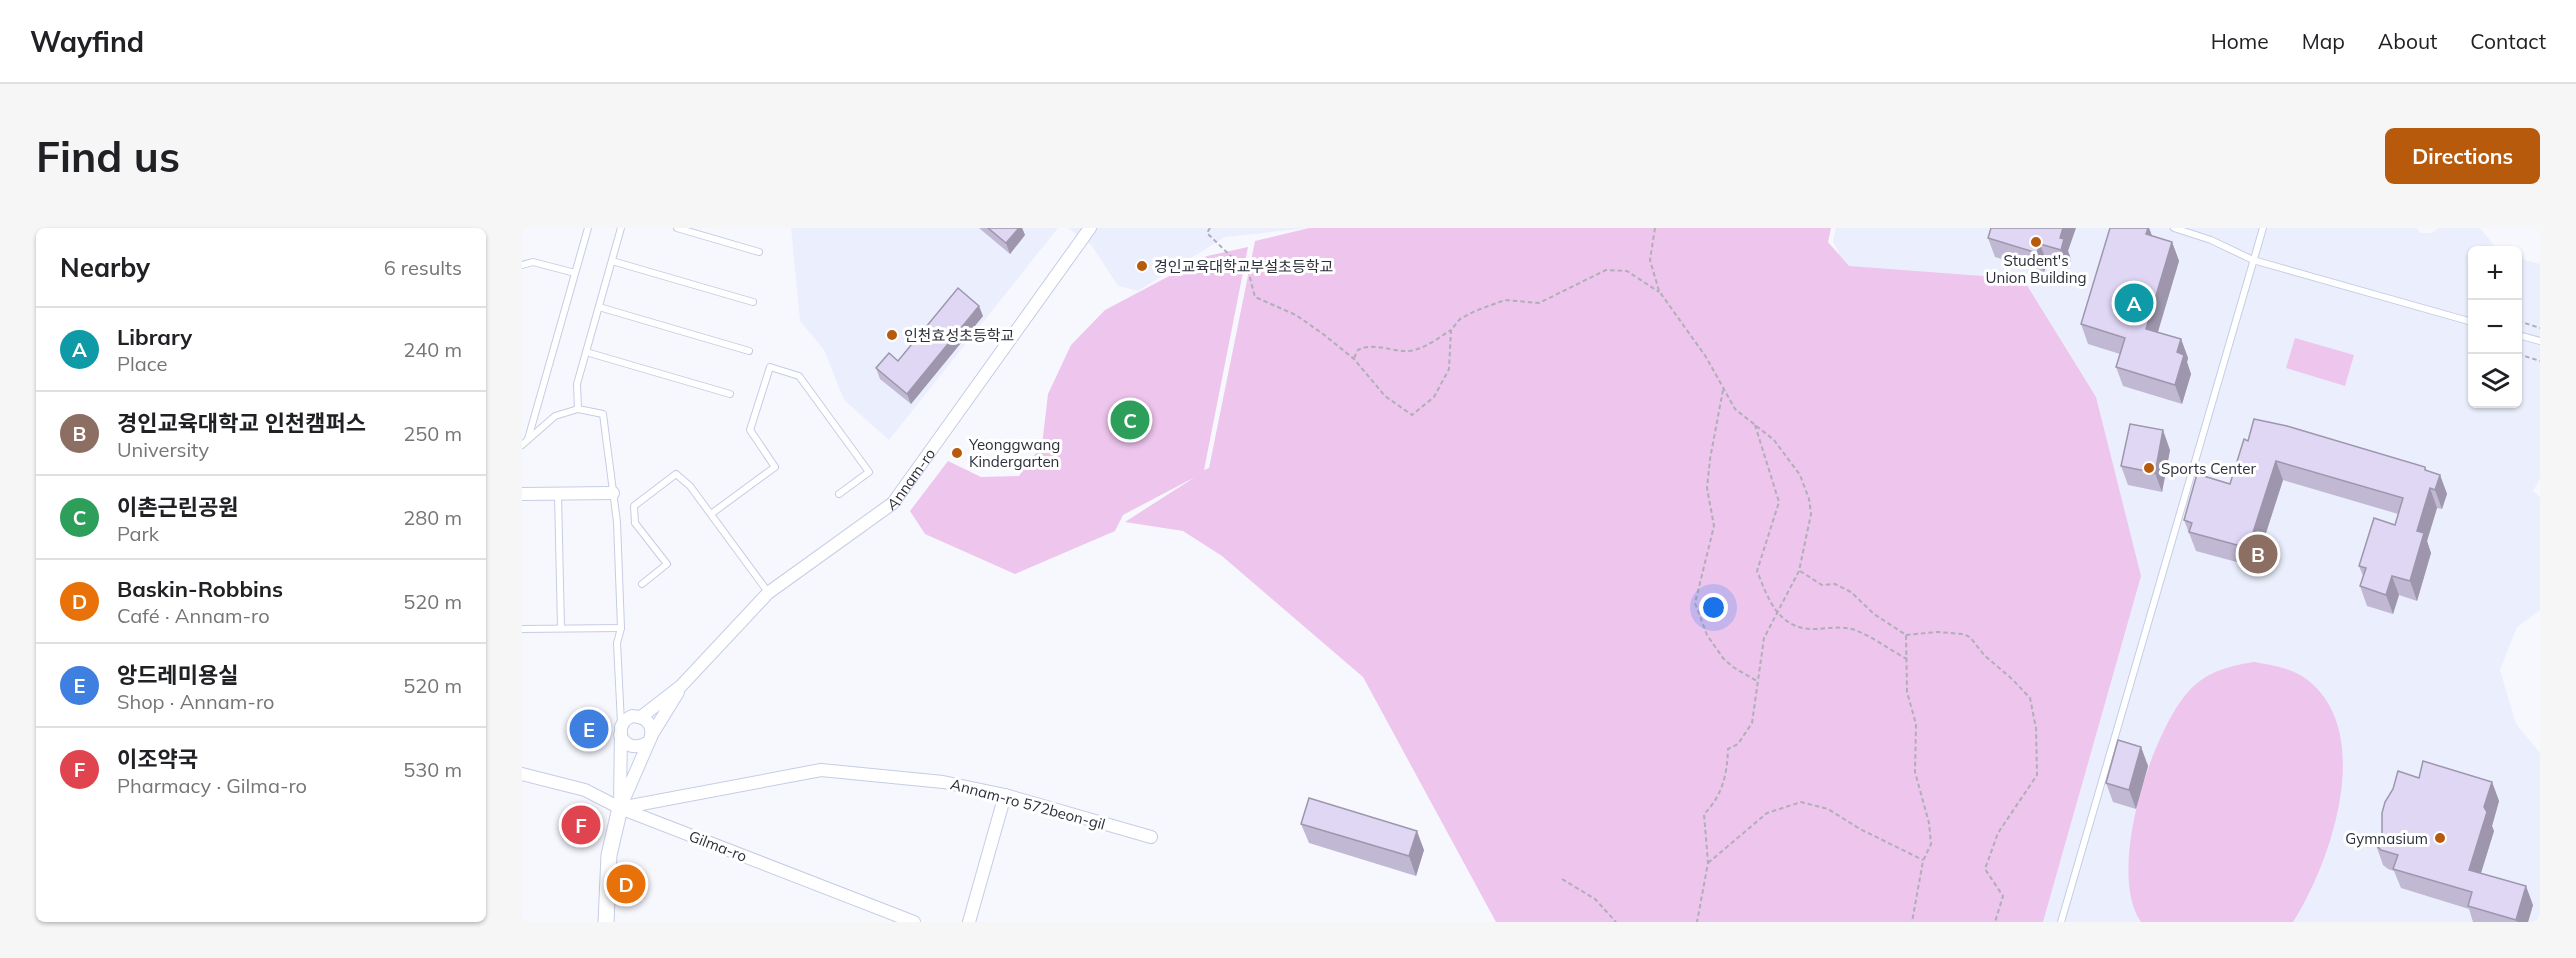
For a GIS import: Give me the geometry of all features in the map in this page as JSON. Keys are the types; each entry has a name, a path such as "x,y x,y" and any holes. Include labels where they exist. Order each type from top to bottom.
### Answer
{"street":[{"name":"Annam-ro","path":"620,808 621,731 625,720 632,716 642,717 681,686 768,593 893,503 1090,228"},
{"path":"522,494 613,493"},
{"name":"Annam-ro","path":"606,922 609,855 620,808 649,740 681,686"},
{"path":"621,731 624,742 631,747 640,747 649,740 652,730 642,717"},
{"name":"Annam-ro 572beon-gil","path":"620,808 821,770 944,782 1005,795 1151,837"},
{"name":"Gilma-ro","path":"522,774 585,790 620,808 914,922"},
{"path":"969,922 1005,795"}],"lane":[{"path":"525,442 588,228"},
{"path":"578,409 577,384 621,228"},
{"path":"677,228 759,252"},
{"path":"2174,228 2211,240 2253,260 2468,321"},
{"path":"2061,922 2263,228"},
{"path":"612,261 753,302"},
{"path":"522,265 534,262 575,273"},
{"path":"599,307 749,351"},
{"path":"2522,336 2540,341"},
{"path":"586,352 730,394"},
{"path":"711,514 775,466 750,430 771,367 799,376 869,472 839,494"},
{"path":"525,442 555,416 578,409 603,414 617,522 621,628 617,643 621,731"},
{"path":"642,584 667,564 635,524 634,506 676,474 690,486 768,593"},
{"path":"558,494 561,628"},
{"path":"522,629 621,628"}],"path":[{"path":"1210,228 1207,233 1249,274 1255,297 1296,315 1354,359 1385,396 1412,415 1434,397 1449,369 1451,330"},
{"path":"1655,228 1650,260 1662,294 1706,357 1735,409 1774,440 1800,475 1809,499 1811,514 1799,571 1764,638 1752,723 1738,744 1728,749 1727,777 1713,805 1704,814 1708,863 1697,922"},
{"path":"1354,359 1355,354 1363,347 1396,351 1425,347 1451,330 1460,318 1475,311 1505,300 1539,303 1606,270 1627,270 1662,294"},
{"path":"2522,322 2540,328"},
{"path":"2522,356 2540,361"},
{"path":"1723,390 1707,488 1714,526 1695,603 1707,635 1723,658 1733,667 1758,681"},
{"path":"1755,425 1779,501 1757,570 1777,614 1795,626 1809,629 1854,630 1907,659"},
{"path":"1799,571 1822,585 1835,584 1851,592 1874,614 1906,635 1937,632 1963,634 1970,637 1984,655 2030,698 2036,728 2037,774 1998,833 1985,869 2003,896 1995,922"},
{"path":"1906,635 1907,692 1916,724 1915,772 1929,823 1931,844 1923,861 1911,922"},
{"path":"1708,863 1767,813 1801,802 1828,809 1860,829 1923,861"},
{"path":"1562,879 1595,899 1616,922"}],"shaded area":[{"name":"인천효성초등학교","path":"791,228 1058,228 889,440 844,400 824,350 800,321"},
{"name":"경인교육대학교부설초등학교","path":"1068,228 1308,228 1225,237 1138,291 1118,286 1092,246"},
{"path":"1309,228 1831,228 1828,242 1849,266 2023,279 2096,397 2141,576 2043,922 1496,922 1363,677 1222,556 1183,531 1125,522 1195,477 1123,515 1115,531 1015,574 925,534 910,511 948,461 981,477 1019,476 1042,445 1048,394 1071,345 1105,310 1207,256 1248,247 1204,470 1209,468 1255,241"},
{"path":"1836,228 2417,228 2420,233 2431,233 2439,228 2480,228 2495,246 2468,246 2468,408 2522,408 2522,259 2540,264 2540,479 2533,491 2540,497 2540,610 2517,627 2500,670 2516,724 2540,753 2540,922 1974,922 2050,715 1833,241"},
{"path":"2295,338 2354,355 2345,386 2286,368"},
{"path":"2254,662 2284,668 2302,676 2325,698 2338,727 2343,760 2341,795 2322,865 2293,922 2141,922 2131,899 2128,871 2131,838 2138,804 2160,739 2188,692 2202,679 2218,671"}],"building":[{"path":"988,228 1019,228 1006,243"},
{"path":"1991,228 2063,228 2060,238 2064,239 2061,250 2040,244 2037,253 1988,238"},
{"path":"2110,228 2148,228 2146,234 2172,242 2146,329 2181,339 2177,352 2184,355 2175,385 2116,367 2125,338 2081,324"},
{"path":"958,288 979,306 907,394 876,368 889,353 898,361"},
{"path":"2254,419 2287,426 2425,467 2425,470 2440,475 2435,490 2430,488 2417,531 2424,533 2410,581 2392,576 2386,595 2360,586 2366,568 2359,566 2374,518 2395,525 2403,498 2276,461 2248,548 2189,532 2192,523 2184,520 2197,474 2230,484 2244,439 2248,441"},
{"path":"2130,424 2163,430 2155,473 2121,466"},
{"path":"2118,740 2141,747 2129,790 2106,783"},
{"name":"Gymnasium","path":"2423,761 2492,782 2484,807 2487,812 2469,870 2526,886 2516,920 2468,906 2472,892 2393,869 2398,855 2381,850 2376,845 2379,836 2382,835 2382,813 2385,802 2393,789 2398,771 2419,778"},
{"path":"1309,798 1417,831 1409,856 1301,824"}],"place":[{"name":"Student's Union Building","path":"2036,242"},
{"name":"경인교육대학교부설초등학교","path":"1142,266"},
{"name":"Library","path":"2134,303"},
{"name":"인천효성초등학교","path":"892,335"},
{"name":"이촌근린공원","path":"1130,420"},
{"name":"Yeonggwang Kindergarten","path":"957,453"},
{"name":"Sports Center","path":"2149,468"},
{"name":"경인교육대학교 인천캠퍼스","path":"2258,554"},
{"name":"앙드레미용실","path":"589,729"},
{"name":"이조약국","path":"581,825"},
{"name":"Gymnasium","path":"2440,838"},
{"name":"Baskin-Robbins","path":"626,884"}]}
